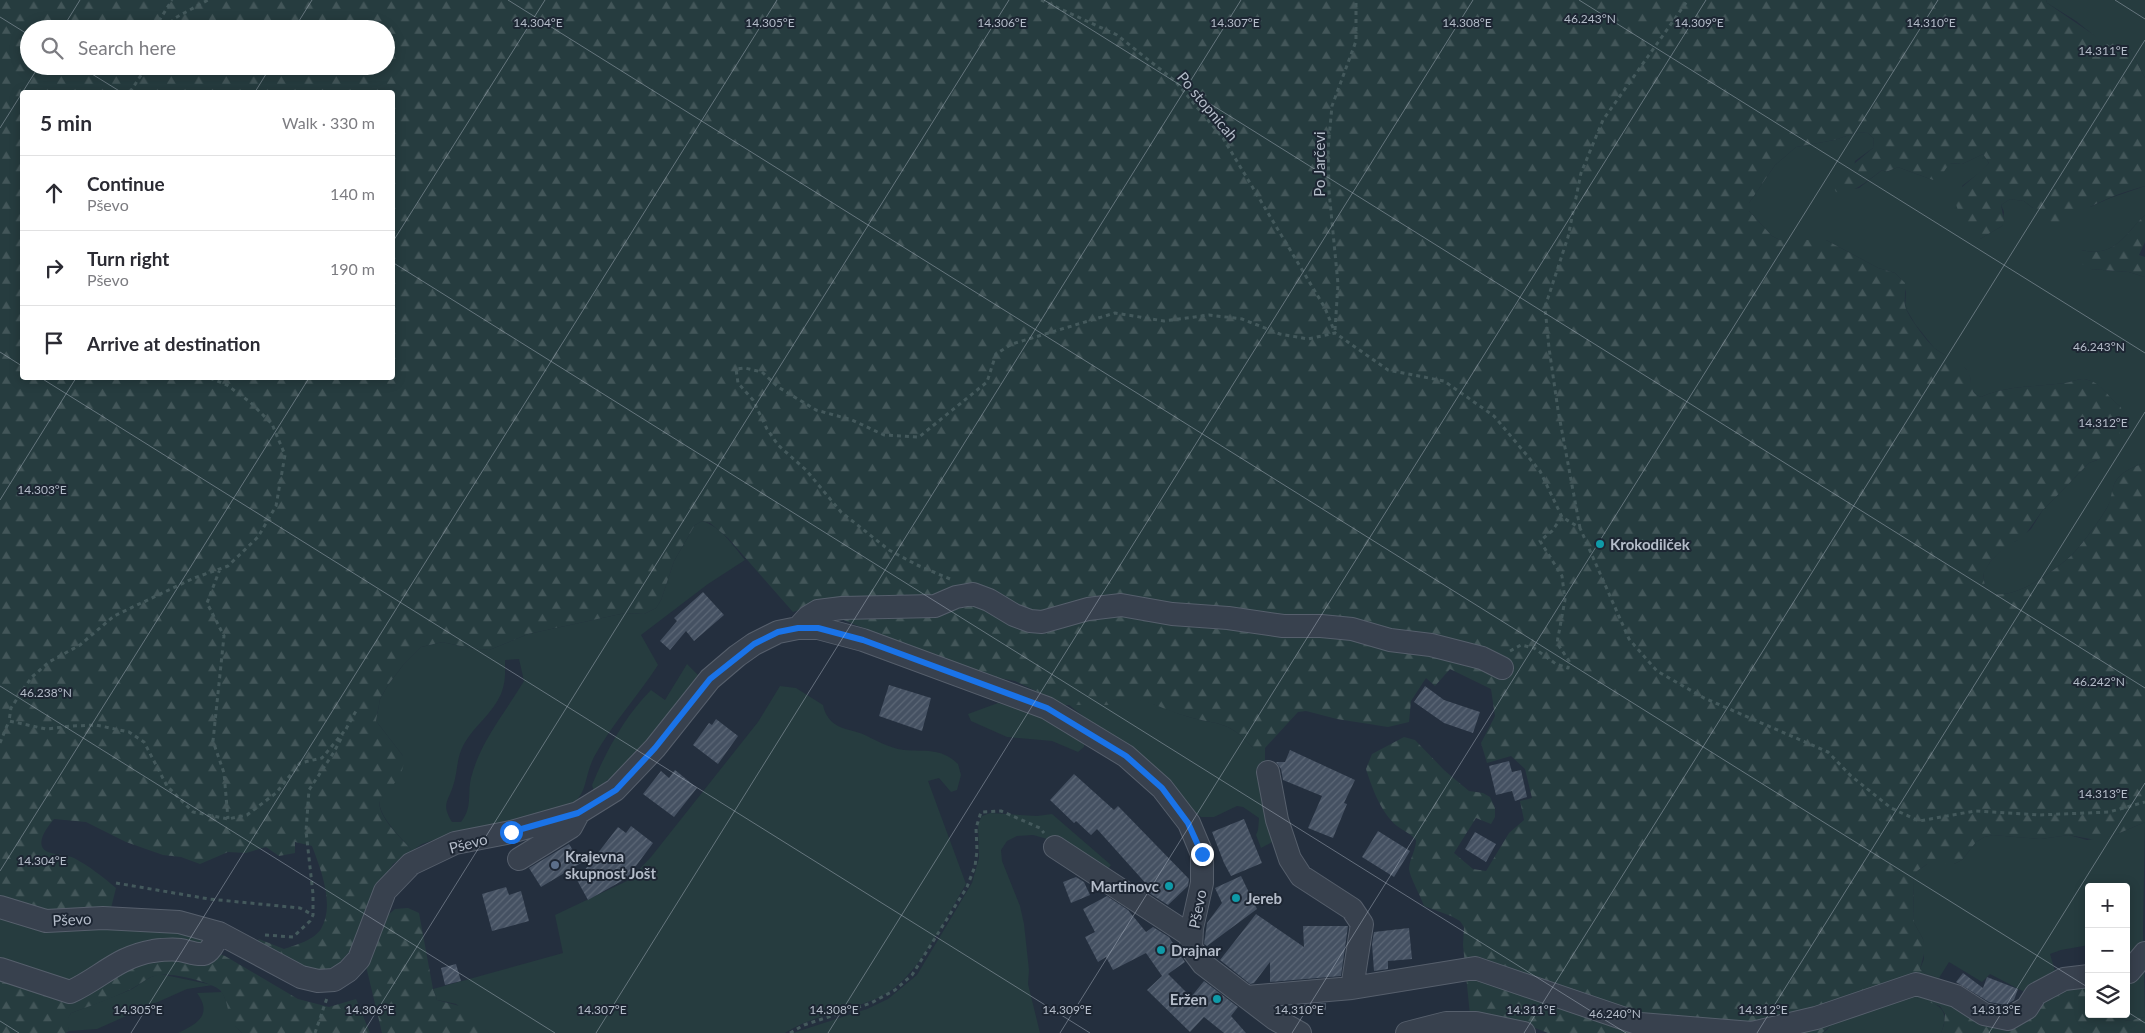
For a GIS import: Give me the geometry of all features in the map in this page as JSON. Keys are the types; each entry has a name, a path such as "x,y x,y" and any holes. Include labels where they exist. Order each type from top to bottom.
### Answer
{"street":[{"path":"798,628 808,617 818,611 842,608 935,606 973,594 1030,621 1042,622 1088,609 1121,604 1172,614 1228,618 1283,626 1321,626 1352,629 1390,640 1431,645 1482,658 1504,660"},
{"name":"Pševo","path":"0,907 46,922 103,918 178,922 219,933 301,977 318,981 334,980 348,972 360,959 384,891 411,864 455,843 511,832 578,813 616,790 655,748 710,679 754,644 778,632 798,628 818,628 863,640 1047,708 1126,756 1162,788 1188,823 1202,854 1202,884 1190,948 1203,964 1275,1019 1300,1033"},
{"path":"1268,772 1277,820 1290,859 1301,876 1352,909 1362,924 1352,988"},
{"path":"519,859 571,827 578,813"},
{"path":"1055,847 1191,936"},
{"path":"0,969 70,992 85,986 104,971 132,956 153,951 177,950 203,954 209,951 219,933"},
{"path":"2130,971 2145,953"},
{"path":"1247,997 1352,988 1475,968 1640,1024 1752,1033 1816,1018 1916,984 1956,996 1984,1014 2008,1020 2027,1008 2036,994 2064,979 2085,976"},
{"path":"1407,1033 1446,1023 1476,1023 1524,1033"}],"path":[{"path":"159,20 172,0"},
{"path":"173,20 208,0"},
{"name":"Po stopnicah","path":"1041,0 1117,35 1176,81 1223,138 1325,308 1335,333"},
{"name":"Po Jarčevi","path":"1335,333 1338,284 1329,192 1328,149 1332,106 1356,41 1356,0"},
{"path":"1688,0 1603,120 1581,173 1568,237 1546,307 1548,348 1580,528 1629,638 1657,672 1704,698 1828,752 1850,775 1891,808 1919,821 1975,811 2039,815 2109,812 2145,802"},
{"path":"131,90 141,75"},
{"path":"973,594 948,578 917,565 889,550 841,512 806,470 778,445 767,429 753,400 738,383 736,369 745,368 762,372 778,387 816,410 852,420 884,435 919,437 987,382 996,354 1012,344 1115,314 1164,321 1209,315 1242,319 1280,334 1308,339 1335,333 1388,370 1444,382 1494,416 1540,471 1562,517 1580,528"},
{"path":"0,743 10,721 11,708 33,676 49,662 80,645 114,616 186,582 228,566 258,536 276,506 285,455 272,424 250,402 227,385 215,380"},
{"path":"1504,660 1521,645 1534,648 1556,664 1568,668 1569,661 1557,644 1565,600 1562,576 1540,541 1552,531 1562,517"},
{"path":"220,569 207,603 224,636 213,741 224,773 228,819"},
{"path":"263,934 293,937 310,921 313,915 313,894 306,831 309,790 334,752 356,711"},
{"path":"10,721 46,729 96,726 129,732 144,742 167,786 193,812 228,819 247,815 276,793 300,763 322,758 346,728"},
{"path":"790,1033 804,1025 871,1003 895,990 912,975 967,887 975,866 977,851 976,828 981,812 1001,810 1040,828 1055,847"},
{"path":"116,883 209,899 300,908 313,915"},
{"path":"315,1033 328,995 318,981"}],"green space":[{"path":"0,0 2046,0 2047,3 2110,46 2116,40 2121,40 2130,49 2145,78 2145,186 2124,192 2090,207 2061,225 2056,226 2024,201 2010,199 2001,205 2004,221 2002,226 1980,239 1974,239 1965,230 1953,196 1989,163 1983,154 1962,164 1950,163 1940,177 1933,180 1898,167 1886,172 1882,170 1854,189 1836,192 1834,188 1841,175 1873,148 1874,139 1868,133 1858,132 1834,140 1796,147 1775,165 1749,203 1749,211 1772,236 1780,240 1826,240 1878,268 1895,273 1905,283 1905,306 1914,323 1933,347 1966,369 1969,373 1972,389 1976,395 1981,397 2012,388 2065,383 2085,379 2098,384 2121,407 2122,425 2115,448 2106,456 2089,463 2042,511 2023,538 2009,544 1990,562 1983,574 1985,586 1990,593 2000,594 2022,589 2044,577 2071,556 2091,532 2108,506 2114,484 2119,477 2129,469 2145,463 2145,822 2115,835 2096,840 2069,835 2040,839 1993,835 1984,837 1976,842 1962,860 1954,864 1927,864 1917,871 1913,880 1914,923 1923,939 1925,950 1920,969 1927,974 1939,978 1948,993 2022,1015 2085,973 2085,1018 2117,1018 2128,1021 2145,1017 2145,1033 1941,1033 1945,1014 1940,1006 1914,997 1835,1018 1832,1024 1822,1033 1548,1033 1530,1026 1470,1015 1463,945 1464,927 1460,921 1451,916 1424,906 1409,868 1416,840 1391,821 1386,814 1374,792 1366,769 1372,754 1404,737 1415,740 1445,771 1469,791 1483,793 1490,797 1495,808 1495,817 1491,824 1476,818 1454,853 1473,869 1486,871 1509,833 1524,820 1520,801 1532,798 1525,769 1511,756 1487,763 1481,743 1495,716 1491,689 1450,669 1435,686 1426,678 1411,701 1409,722 1388,727 1337,719 1306,711 1298,712 1265,748 1253,748 1237,732 1230,728 1186,716 1150,703 1123,699 1111,700 1111,705 1065,705 1015,681 989,676 888,638 841,619 815,605 793,612 728,538 710,523 702,521 695,525 674,561 661,600 656,608 644,614 625,613 528,634 489,650 442,642 421,647 403,665 380,699 376,721 403,756 404,763 397,781 379,802 380,809 387,822 412,851 393,864 350,951 337,966 322,971 299,971 254,945 259,939 284,949 304,942 321,929 325,920 327,899 312,846 295,842 295,853 279,856 266,847 246,853 228,852 200,864 181,857 163,855 126,842 86,822 54,819 42,837 42,847 51,853 74,858 116,888 111,908 46,912 0,900"},
{"path":"2046,0 2145,0 2145,78 2130,49 2110,46 2102,42 2076,21 2047,3"},
{"path":"1858,132 1868,133 1874,139 1873,148 1855,161 1852,189 1859,188 1882,170 1886,172 1898,167 1933,180 1949,163 1962,164 1983,154 1989,163 1982,171 1962,186 1980,239 2002,226 2004,212 2001,205 2010,199 2024,201 2033,208 2090,207 2145,186 2145,215 2125,237 2111,248 2103,251 2081,250 2091,269 2129,272 2145,277 2145,463 2129,469 2119,477 2114,484 2110,503 2096,525 2071,556 2033,584 2011,593 1990,593 1985,586 1983,573 1990,562 2009,543 2016,541 2031,529 2042,511 2089,463 2097,460 2121,407 2097,384 2085,379 2065,383 2012,388 1981,397 1976,395 1971,389 1970,377 1966,369 1934,348 1915,324 1905,307 1906,292 1901,279 1895,273 1878,268 1826,240 1780,240 1772,236 1749,211 1749,203 1775,165 1796,147 1834,140"},
{"path":"2145,215 2145,242 2139,255 2145,257 2145,277 2129,272 2091,269 2077,261 2076,253 2081,250 2093,252 2111,248 2125,237"},
{"path":"702,521 715,527 745,560 708,584 641,635 658,665 601,745 590,766 584,788 577,800 562,810 454,833 422,844 412,851 387,821 380,808 379,801 388,790 403,756 376,721 380,699 403,665 421,647 442,642 489,650 528,634 625,613 644,614 656,608 661,600 674,561 695,525","holes":["519,659 524,681 480,752 471,778 465,816 461,822 452,822 446,803 455,781 460,754 468,737 498,701 504,681 505,660"]},
{"path":"687,664 699,676 672,713 616,773 594,792 592,785 603,759 633,711 651,690 665,700"},
{"path":"780,686 796,688 823,705 829,718 838,726 898,749 939,753 958,764 961,775 957,790 951,792 939,778 928,781 966,884 929,948 905,978 892,990 878,998 819,1017 785,1033 489,1033 456,1004 437,1000 433,989 563,953 555,915 629,880 651,857 758,722"},
{"path":"1131,698 1152,703 1186,716 1222,725 1237,732 1253,748 1265,748 1265,765 1276,840 1261,848 1256,835 1259,818 1243,807 1237,806 1214,817 1201,817 1129,752 1069,705 1111,705 1111,700"},
{"path":"998,703 1041,716 1084,739 1084,747 1078,752 1052,741 1007,737 971,721 968,714"},
{"path":"990,813 1037,816 1052,814 1111,865 1104,874 1047,839 1033,835 1017,836 1007,841 1001,850 1002,861 1020,906 1024,924 1029,970 1028,984 1040,1033 793,1033 867,1009 888,999 917,975 972,883 979,858 978,824 982,816"},
{"path":"2145,822 2143,931 2145,1017 2128,1021 2117,1018 2130,1018 2130,883 2085,883 2085,946 2050,954 2055,971 2085,969 2030,995 1990,974 1982,982 1949,962 1939,978 1927,974 1920,969 1924,959 1923,939 1914,923 1913,880 1917,871 1927,864 1954,864 1962,860 1976,842 1984,837 1993,835 2040,839 2069,835 2087,840 2115,835"},
{"path":"408,908 419,913 433,989 437,1000 463,1007 489,1033 382,1033 366,966 379,923 395,909"},
{"path":"0,915 136,926 207,938 206,949 71,989 0,966"},
{"path":"214,952 225,956 298,999 329,1007 356,999 370,1033 242,1033 232,1022 225,997 220,990 200,981 164,974 151,977 124,992 71,1013 67,1020 69,1031 66,1033 0,1033 0,972 59,994 136,958"},
{"path":"160,974 213,985 187,989 97,1029 69,1031 66,1020 71,1013 130,990 147,979"},
{"path":"222,992 231,1018 242,1033 178,1033 201,1018 203,1007 197,993"},
{"path":"1914,997 1935,1004 1943,1012 1945,1017 1941,1033 1822,1033 1827,1030 1835,1018"}],"building":[{"path":"703,592 724,615 694,641 686,631 670,650 660,641 677,621 674,618"},
{"path":"889,685 931,698 922,731 879,716"},
{"path":"1425,686 1444,700 1480,712 1473,733 1444,723 1414,702"},
{"path":"716,719 738,736 718,764 693,745 709,723 712,725"},
{"path":"1290,750 1355,780 1344,803 1347,804 1333,838 1308,828 1322,796 1283,780 1281,769 1276,762 1285,762"},
{"path":"1509,761 1512,772 1521,770 1527,797 1515,801 1512,791 1496,795 1489,766"},
{"path":"675,770 697,788 674,817 643,794 661,771 669,778"},
{"path":"1074,774 1114,810 1118,806 1189,879 1188,886 1168,905 1146,891 1149,887 1097,829 1091,835 1076,821 1074,823 1050,800"},
{"path":"1244,819 1262,863 1231,876 1212,832"},
{"path":"631,826 653,843 627,878 588,900 577,880 618,827 626,833"},
{"path":"1378,831 1410,851 1394,877 1362,857"},
{"path":"1475,832 1496,844 1486,862 1465,849"},
{"name":"Krajevna skupnost Jošt","path":"569,844 581,863 541,887 529,868"},
{"path":"1241,876 1257,909 1207,946 1204,944 1207,923 1222,903 1215,888"},
{"path":"1076,877 1084,882 1090,895 1071,903 1063,882"},
{"path":"506,887 509,895 521,891 529,921 492,931 482,894"},
{"path":"1107,896 1128,910 1146,932 1153,927 1169,937 1185,962 1168,974 1191,997 1204,981 1238,1007 1231,1016 1246,1033 1224,1033 1204,1017 1190,1032 1147,990 1162,976 1146,953 1113,970 1106,957 1098,962 1085,937 1095,932 1083,909"},
{"path":"1256,914 1304,947 1303,926 1348,926 1341,976 1270,982 1270,962 1254,983 1250,984 1220,960"},
{"path":"1409,928 1412,959 1388,961 1388,969 1374,971 1372,944 1374,932"},
{"path":"456,964 461,981 445,985 441,968"},
{"path":"1963,973 1983,988 1987,977 2018,989 2014,1000 2006,1005 1989,1002 1956,982"},
{"path":"1326,1003 1326,1010 1303,1010 1303,1005"}],"place":[{"name":"Krokodilček","path":"1600,544"},
{"name":"Krajevna skupnost Jošt","path":"555,865"},
{"name":"Martinovc","path":"1169,886"},
{"name":"Jereb","path":"1236,898"},
{"name":"Drajnar","path":"1161,950"},
{"name":"Eržen","path":"1217,999"}],"route":[{"path":"511,832 578,813 616,790 655,748 710,679 737,656 754,644 778,632 798,628 818,628 863,640 972,679 1047,708 1085,730 1126,756 1162,788 1188,823 1202,854"}]}
